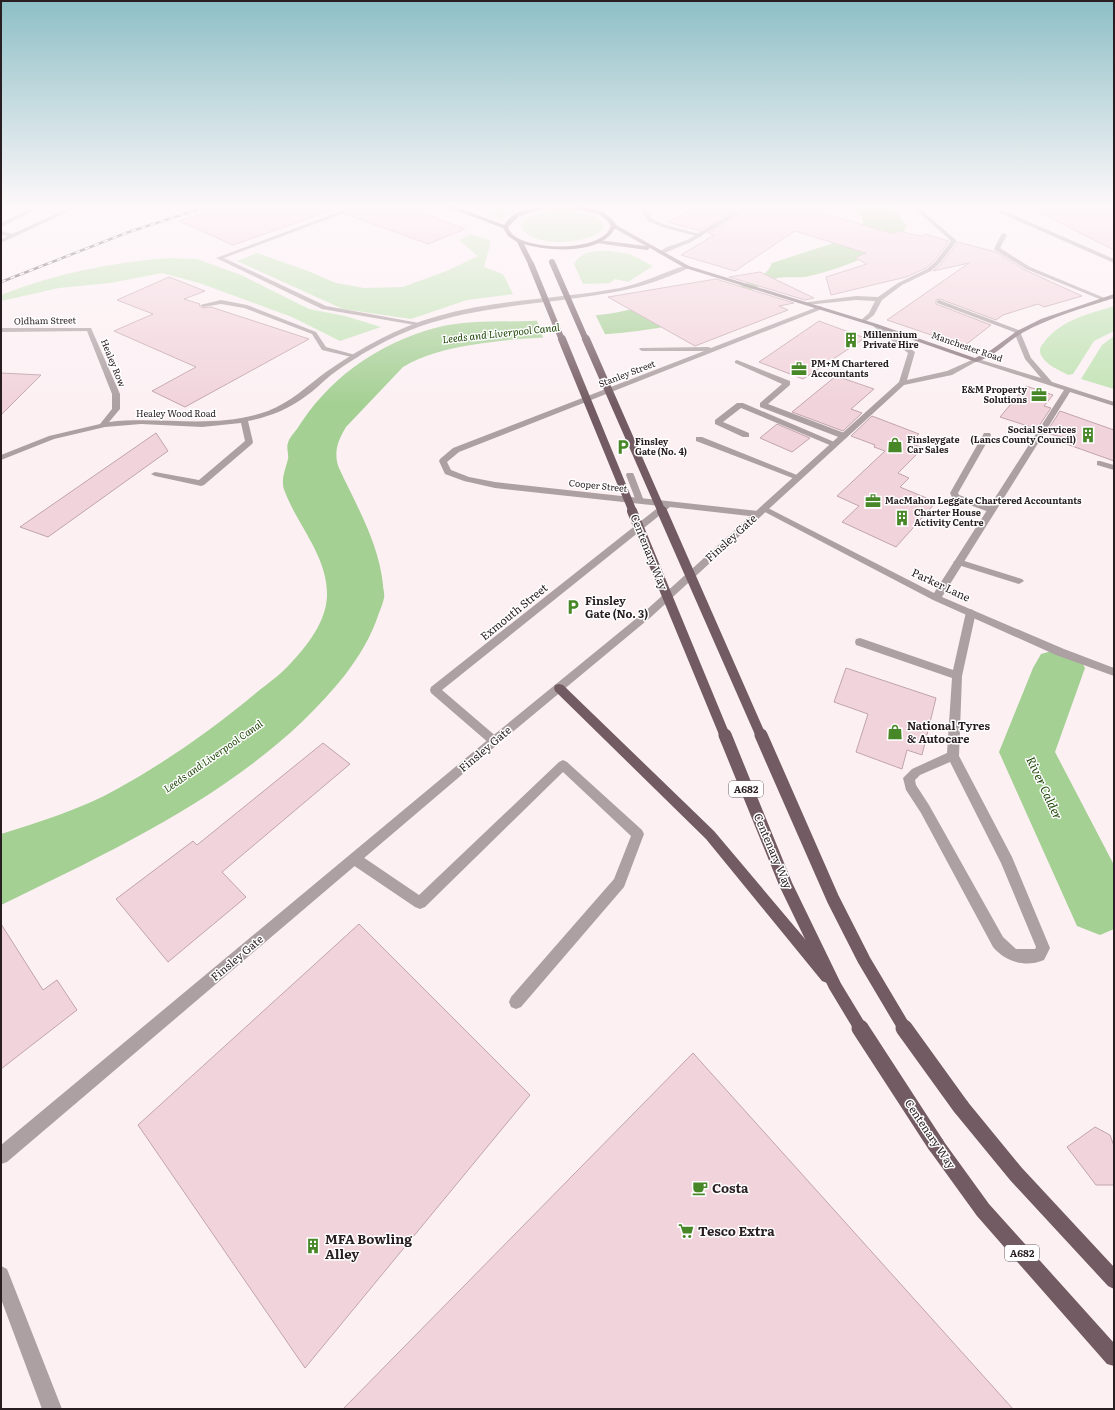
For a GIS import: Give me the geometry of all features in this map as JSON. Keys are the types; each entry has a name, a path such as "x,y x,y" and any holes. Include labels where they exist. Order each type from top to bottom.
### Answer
{"main road":[{"name":"Centenary Way","path":"536,273 783,878 835,986 936,1145 983,1210 1114,1357"},
{"name":"A682","path":"557,273 833,899 864,960 903,1026 961,1107 1016,1174 1114,1280"},
{"name":"Manchester Road","path":"705,273 863,321 976,360"},
{"path":"976,360 993,351 1018,332 1043,320 1114,296"},
{"name":"A682","path":"559,688 710,835 835,986"}],"street":[{"path":"250,273 324,308 419,325"},
{"name":"Healey Wood Road","path":"1,458 18,450 65,433 104,424 142,422 188,425 220,424 244,420 268,413 296,400 332,370 368,348 419,325 499,304 612,291 654,280 672,273"},
{"path":"863,321 872,314 879,299 900,284 923,273"},
{"path":"1040,273 1104,299"},
{"path":"808,304 856,298 879,299"},
{"path":"203,305 221,302 238,304 314,333 324,349 356,356"},
{"path":"939,302 1018,332"},
{"name":"Stanley Street","path":"443,461 456,450 820,308"},
{"path":"875,325 912,352 902,383 950,373 976,360"},
{"name":"Oldham Street","path":"1,330 89,329"},
{"name":"Healey Row","path":"89,329 116,394 116,409 104,424"},
{"name":"Manchester Road","path":"1018,332 1028,359 1051,384"},
{"path":"642,349 714,349"},
{"name":"Manchester Road","path":"976,360 1114,404"},
{"path":"737,362 787,383 763,405 840,440"},
{"name":"Finsley Gate","path":"1,1156 647,615 902,383"},
{"path":"936,598 1068,390"},
{"path":"746,435 718,422 740,405 840,440"},
{"path":"155,474 201,484 249,442 244,420"},
{"path":"988,435 954,493 956,497 992,510"},
{"path":"699,439 798,477"},
{"name":"Cooper Street","path":"443,461 448,472 467,479 495,484 668,504 761,512"},
{"path":"1100,463 1114,468"},
{"path":"630,475 640,501"},
{"name":"Exmouth Street","path":"494,742 435,690 668,504"},
{"name":"Parker Lane","path":"761,512 936,598 1060,652 1114,672"},
{"path":"958,562 1019,581"},
{"path":"952,756 916,772 909,778 910,786 925,809 998,942 1005,951 1016,956 1039,955 1043,948 1007,861 952,756 957,676 971,612"},
{"path":"860,642 957,676"},
{"path":"355,859 420,903 563,765 638,834 619,883 516,1002"},
{"path":"1,1275 52,1409"}],"shaded area":[{"path":"72,273 235,273 309,309 345,316 381,327 340,341 292,317 199,283 162,273 110,283 59,288 1,301 1,295"},
{"path":"263,273 312,273 336,283 364,288 403,287 441,273 500,273 503,274 513,294 467,300 411,319 343,309"},
{"path":"578,273 642,273 628,282 615,279 610,283 583,284"},
{"path":"1114,306 1114,331 1094,341 1073,374 1068,375 1053,367 1043,359 1040,349 1045,341 1060,327 1077,318"},
{"path":"1114,336 1114,389 1081,379 1102,345"}],"water":[{"name":"Leeds and Liverpool Canal","path":"765,273 823,273 804,277 777,278 770,280 711,310 669,326 611,334 518,339 471,345 428,355 403,367 346,427 336,452 339,468 372,539 381,569 384,595 384,600 369,638 345,675 310,714 272,748 230,780 141,835 1,905 1,834 89,803 135,779 189,744 278,676 309,641 319,624 326,606 326,582 318,555 285,492 283,480 288,459 287,445 289,439 316,403 346,374 372,355 393,344 424,331 447,325 548,320 607,314 707,295 741,286 755,280"}],"pier":[{"path":"595,314 606,336 544,340 536,318"}],"building":[{"path":"762,273 814,298 805,300 729,277"},
{"path":"839,273 915,273 906,277 831,295 826,277"},
{"path":"955,273 1031,273 1082,296 1044,307 1038,304 1003,315 996,320 940,299 936,300 936,304 991,325 964,346 887,320"},
{"path":"169,277 205,291 184,299 200,304 199,305 202,308 211,307 309,339 185,407 152,391 196,367 114,331 153,314 117,300"},
{"path":"716,279 794,303 779,306 788,310 695,346 608,297"},
{"path":"819,321 865,338 803,379 759,362"},
{"path":"1,373 41,375 1,415"},
{"path":"836,376 874,389 851,409 862,413 843,431 792,412"},
{"path":"1026,386 1053,395 1044,406 1051,408 1037,429 1000,417"},
{"name":"Social Services (Lancs County Council)","path":"1060,411 1114,430 1114,461 1058,441 1061,437 1046,433"},
{"path":"872,416 919,434 910,443 923,448 898,473 909,478 900,487 936,502 896,547 842,522 859,506 837,496 885,451 874,447 875,445 851,436"},
{"path":"777,424 810,438 792,452 760,438"},
{"path":"156,433 168,451 48,537 20,527"},
{"name":"National Tyres & Autocare","path":"846,668 936,698 922,755 907,750 902,769 856,752 868,714 834,702"},
{"path":"323,743 350,764 222,872 246,897 168,962 116,899 193,841 197,845"},
{"path":"1,924 43,990 57,980 77,1010 1,1069"},
{"name":"MFA Bowling Alley","path":"359,924 530,1095 305,1368 138,1125"},
{"name":"Tesco Extra","path":"693,1053 1013,1409 343,1409"},
{"path":"1095,1127 1110,1135 1114,1146 1114,1185 1096,1185 1067,1147"}],"waterway":[{"name":"River Calder","path":"1059,668 1027,752 1100,904"}],"railway":[{"path":"1,282 24,273"}],"place":[{"name":"Millennium Private Hire","path":"851,340"},
{"name":"PM+M Chartered Accountants","path":"799,369"},
{"name":"E&M Property Solutions","path":"1039,395"},
{"name":"Social Services (Lancs County Council)","path":"1088,435"},
{"name":"Finsleygate Car Sales","path":"895,445"},
{"name":"Finsley Gate (No. 4)","path":"623,447"},
{"name":"MacMahon Leggate Chartered Accountants","path":"873,501"},
{"name":"Charter House Activity Centre","path":"902,518"},
{"name":"Finsley Gate (No. 3)","path":"573,607"},
{"name":"National Tyres & Autocare","path":"895,732"},
{"name":"Costa","path":"700,1188"},
{"name":"Tesco Extra","path":"686,1231"},
{"name":"MFA Bowling Alley","path":"313,1246"}]}
